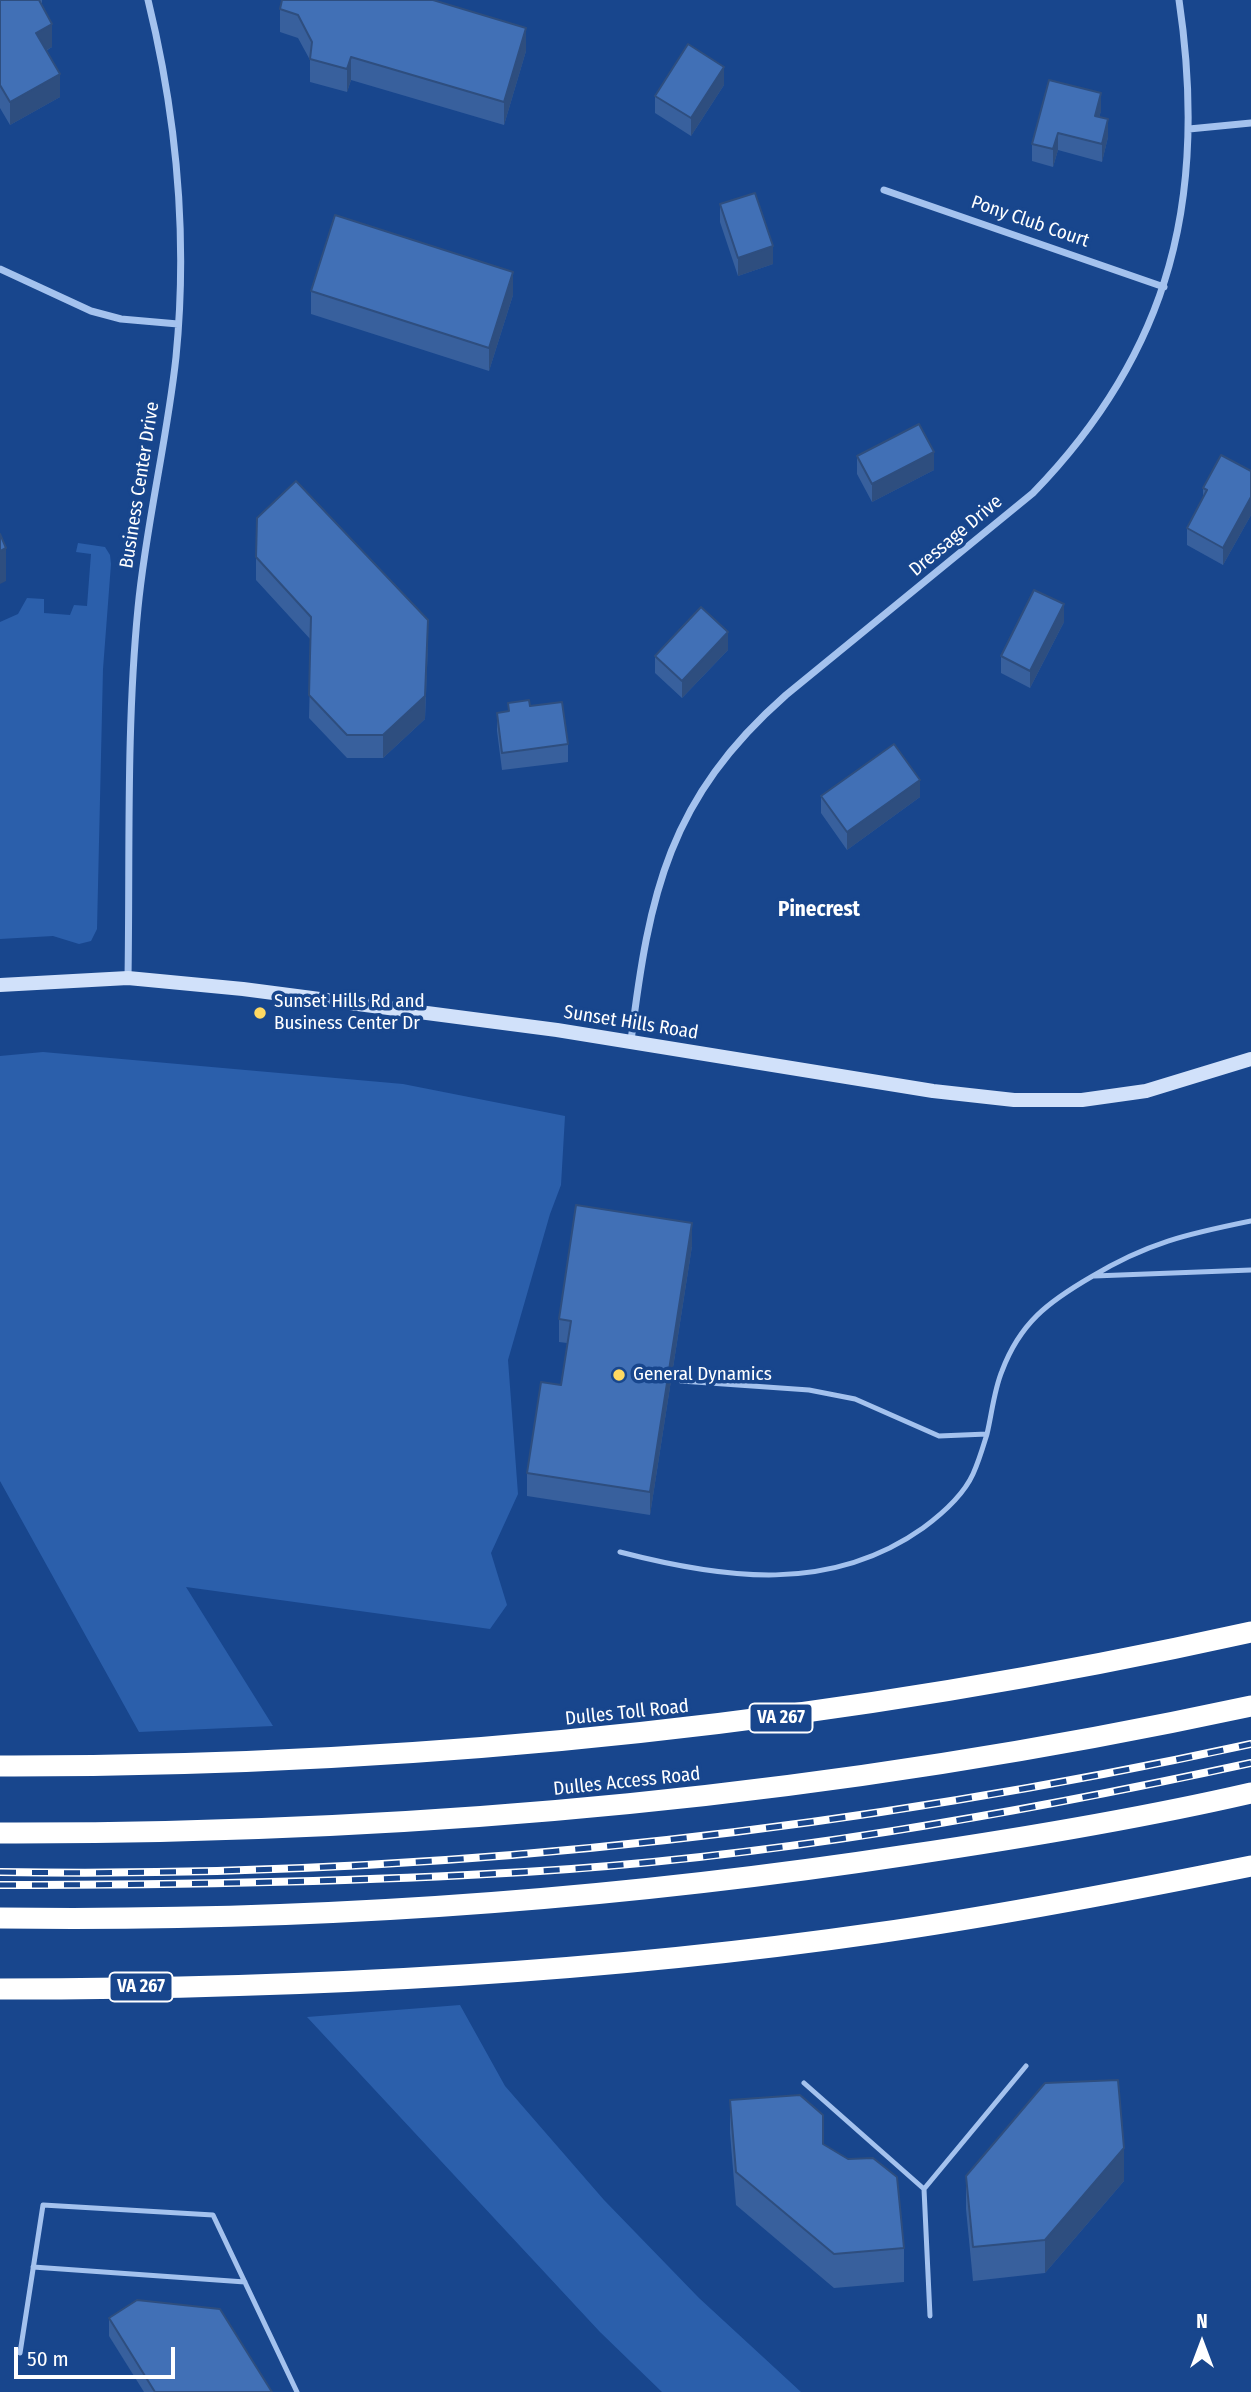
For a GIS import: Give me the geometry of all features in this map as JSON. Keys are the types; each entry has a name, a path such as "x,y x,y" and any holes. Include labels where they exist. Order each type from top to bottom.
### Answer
{"highway":[{"name":"Dulles Toll Road","path":"0,1766 133,1766 469,1751 760,1721 1051,1673 1251,1632"},
{"name":"Dulles Access Road","path":"0,1833 178,1833 350,1826 568,1811 856,1778 1029,1750 1251,1706"},
{"path":"0,1918 234,1918 565,1898 801,1872 1125,1819 1251,1793"},
{"name":"VA 267","path":"0,1989 458,1976 660,1959 876,1934 1073,1901 1251,1866"}],"main road":[{"name":"Sunset Hills Road","path":"0,985 128,978 282,993 631,1041 956,1095 1039,1101 1082,1100 1146,1091 1251,1059"}],"street":[{"name":"Business Center Drive","path":"128,978 135,641 141,578 171,397 182,241 179,175 166,80 148,0"},
{"name":"Dressage Drive","path":"631,1041 646,927 680,830 707,783 757,720 1032,493 1067,456 1125,375 1147,333 1164,287 1179,219 1189,129 1187,67 1180,0"},
{"path":"1189,129 1251,123"},
{"name":"Pony Club Court","path":"884,190 1164,287"},
{"path":"0,269 90,311 121,319 178,324"}],"lane":[{"path":"620,1552 674,1566 764,1575 808,1574 852,1565 902,1543 946,1511 973,1476 987,1434 1001,1373 1015,1343 1034,1316 1060,1293 1145,1247 1251,1222"},
{"path":"1091,1276 1251,1270"},
{"path":"681,1381 810,1390 855,1399 939,1436 987,1434"},
{"path":"930,2316 924,2189 1026,2066"},
{"path":"804,2083 924,2189"},
{"path":"20,2353 43,2205 213,2215 297,2392"},
{"path":"33,2267 244,2282"}],"shaded area":[{"path":"78,543 105,547 111,564 103,669 97,929 91,941 79,944 53,936 0,939 0,622 18,614 27,598 44,599 44,613 70,615 74,605 87,606 91,554 76,552"},
{"path":"43,1052 403,1084 565,1116 561,1185 550,1214 508,1360 518,1494 491,1553 507,1605 490,1629 186,1587 273,1726 139,1732 0,1481 0,1056"},
{"path":"460,2005 505,2086 604,2200 699,2298 801,2392 662,2392 600,2332 307,2017"}],"building":[{"path":"0,0 39,0 52,24 36,33 60,74 10,102 0,85"},
{"path":"282,0 433,0 526,28 504,102 351,57 347,69 310,59 312,42 298,15 280,9"},
{"path":"688,44 724,67 691,118 655,96"},
{"path":"1049,80 1101,93 1095,116 1108,119 1102,144 1058,133 1053,149 1032,144"},
{"path":"755,193 773,246 738,258 720,204"},
{"path":"335,215 513,272 489,348 311,291"},
{"path":"919,424 934,452 872,484 857,456"},
{"path":"1221,455 1251,471 1251,497 1223,548 1187,528 1207,490 1203,488"},
{"path":"296,481 428,620 425,696 383,735 347,735 309,695 311,617 256,557 257,518"},
{"path":"0,534 6,548 0,551"},
{"path":"1034,590 1064,604 1030,671 1001,656"},
{"path":"701,607 728,632 682,681 655,656"},
{"path":"529,700 530,706 562,702 568,744 502,753 497,713 509,711 508,703"},
{"path":"894,744 920,780 847,832 821,796"},
{"name":"General Dynamics","path":"576,1205 692,1223 650,1492 527,1473 541,1382 561,1385 571,1321 559,1319"},
{"path":"1118,2080 1124,2148 1045,2240 973,2247 966,2176 1045,2083"},
{"path":"800,2095 823,2115 823,2144 848,2159 873,2158 897,2177 904,2248 834,2254 736,2172 730,2100"},
{"path":"137,2300 220,2309 272,2392 155,2392 109,2318"}],"railway":[{"path":"0,1872 158,1872 315,1867 472,1858 629,1844 942,1803 1251,1744"},
{"path":"0,1885 329,1881 616,1865 798,1845 890,1831 1072,1800 1251,1763"}],"place":[{"name":"Sunset Hills Rd and Business Center Dr","path":"260,1013"},
{"name":"General Dynamics","path":"619,1375"}],"district":[{"name":"Pinecrest","path":"819,910"}]}
